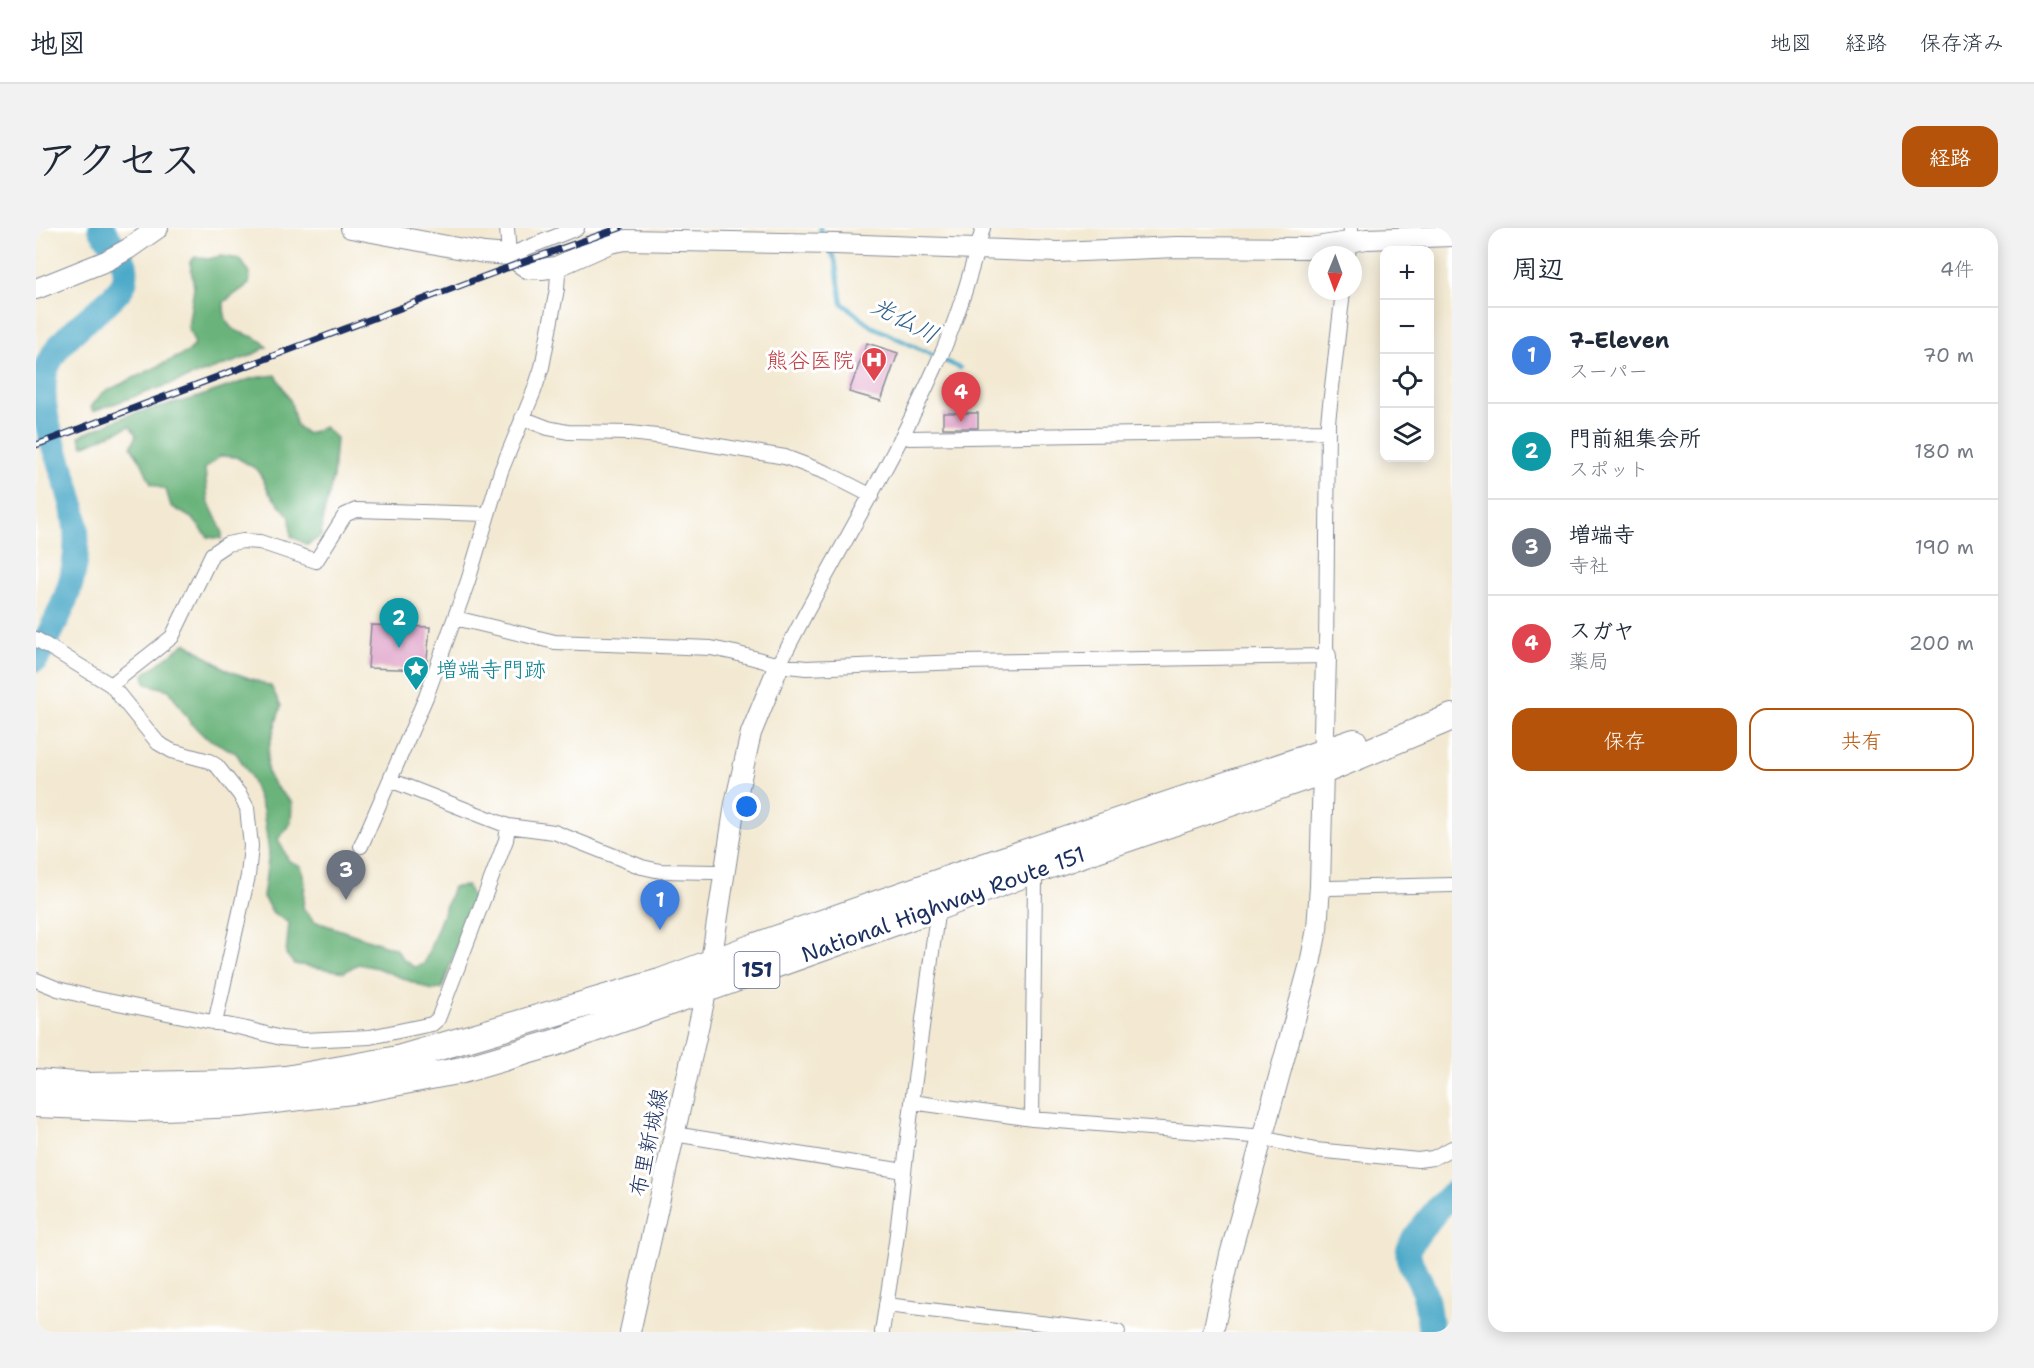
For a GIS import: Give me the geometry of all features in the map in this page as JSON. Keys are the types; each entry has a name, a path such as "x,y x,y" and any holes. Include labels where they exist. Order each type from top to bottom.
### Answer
{"highway":[{"name":"National Highway Route 151","path":"36,1104 138,1108 240,1104 352,1091 462,1070 554,1043 938,907 1452,712"},
{"name":"National Highway Route 151","path":"36,1082 88,1086 188,1086 286,1079 347,1070 398,1059 660,982 1000,861 1323,762 1452,717"}],"street":[{"path":"36,289 106,261 129,249 158,228"},
{"path":"351,228 484,253 509,255 577,228"},
{"path":"507,228 509,255 527,268 542,269 556,267 610,243 626,240 1058,252 1177,247 1310,248 1350,241 1452,236"},
{"path":"779,665 807,608 872,496 939,361 959,309 983,228"},
{"path":"361,846 426,697 468,581 501,471 534,391 542,367 557,289 556,267"},
{"path":"1213,1332 1230,1255 1310,964 1317,929 1326,656 1328,431 1342,300"},
{"path":"522,418 548,428 568,432 665,436 785,457 827,473 872,496"},
{"path":"903,436 910,438 1328,431"},
{"path":"111,686 172,637 212,554 227,544 243,541 260,542 316,561 345,515 356,510 488,514"},
{"path":"455,618 555,642 711,648 779,665 806,668 962,662 1326,656"},
{"path":"36,639 111,686 158,743 172,751 209,761 217,766 248,808 251,846 248,876 215,1023"},
{"name":"布里新城線","path":"630,1332 707,988 735,804 751,733 779,665"},
{"path":"390,780 508,826 554,832 642,867 660,871 714,872 724,875"},
{"path":"36,980 93,998 281,1038 304,1040 370,1037 432,1024 438,1019 506,840 508,826"},
{"path":"1027,873 1035,881 1032,1119"},
{"path":"1320,886 1330,888 1452,885"},
{"path":"882,1332 896,1242 938,907"},
{"path":"912,1102 1032,1119 1253,1136 1315,1150 1418,1160 1433,1158 1452,1148"},
{"path":"674,1134 904,1171"},
{"path":"886,1305 1118,1332"}],"green space":[{"path":"221,256 240,259 250,273 249,284 224,302 228,323 233,329 261,341 267,347 248,357 93,411 91,407 102,393 188,352 195,344 188,327 194,287 190,262 195,257 208,259"},
{"path":"276,375 291,402 296,425 307,434 324,427 336,438 333,477 321,536 307,545 291,536 290,517 270,494 258,470 236,457 220,456 205,469 208,501 222,531 222,539 208,537 193,519 171,506 166,490 151,484 141,461 131,447 136,435 130,426 83,446 79,436 129,415 195,398 253,378"},
{"path":"186,643 227,670 271,686 281,706 269,748 267,765 268,773 275,785 292,803 291,823 278,839 289,861 301,866 305,882 303,908 314,921 396,949 403,959 414,967 424,964 453,887 467,886 473,898 442,989 432,990 377,968 358,964 344,972 294,964 286,954 289,923 273,913 263,897 269,853 263,810 250,775 236,753 205,737 191,723 169,690 146,684 144,674"}],"building":[{"path":"867,343 898,353 881,401 849,392"},
{"path":"943,413 978,413 978,428 943,428"},
{"path":"371,625 430,627 426,670 368,668"}],"waterway":[{"path":"36,659 63,606 76,553 74,513 48,426 43,390 45,372 61,344 113,297 124,283 124,263 101,228"},
{"name":"光仏川","path":"820,228 824,238"},
{"name":"光仏川","path":"829,248 835,260 842,303 871,326 960,368"},
{"path":"1431,1332 1425,1293 1408,1254 1421,1230 1452,1194"}],"railway":[{"path":"36,445 520,263 620,228"}],"place":[{"name":"熊谷医院","path":"874,383"},
{"name":"スガヤ","path":"961,422"},
{"name":"門前組集会所","path":"399,648"},
{"name":"増端寺門跡","path":"416,692"},
{"name":"増端寺","path":"346,900"},
{"name":"7-Eleven","path":"660,930"}]}
